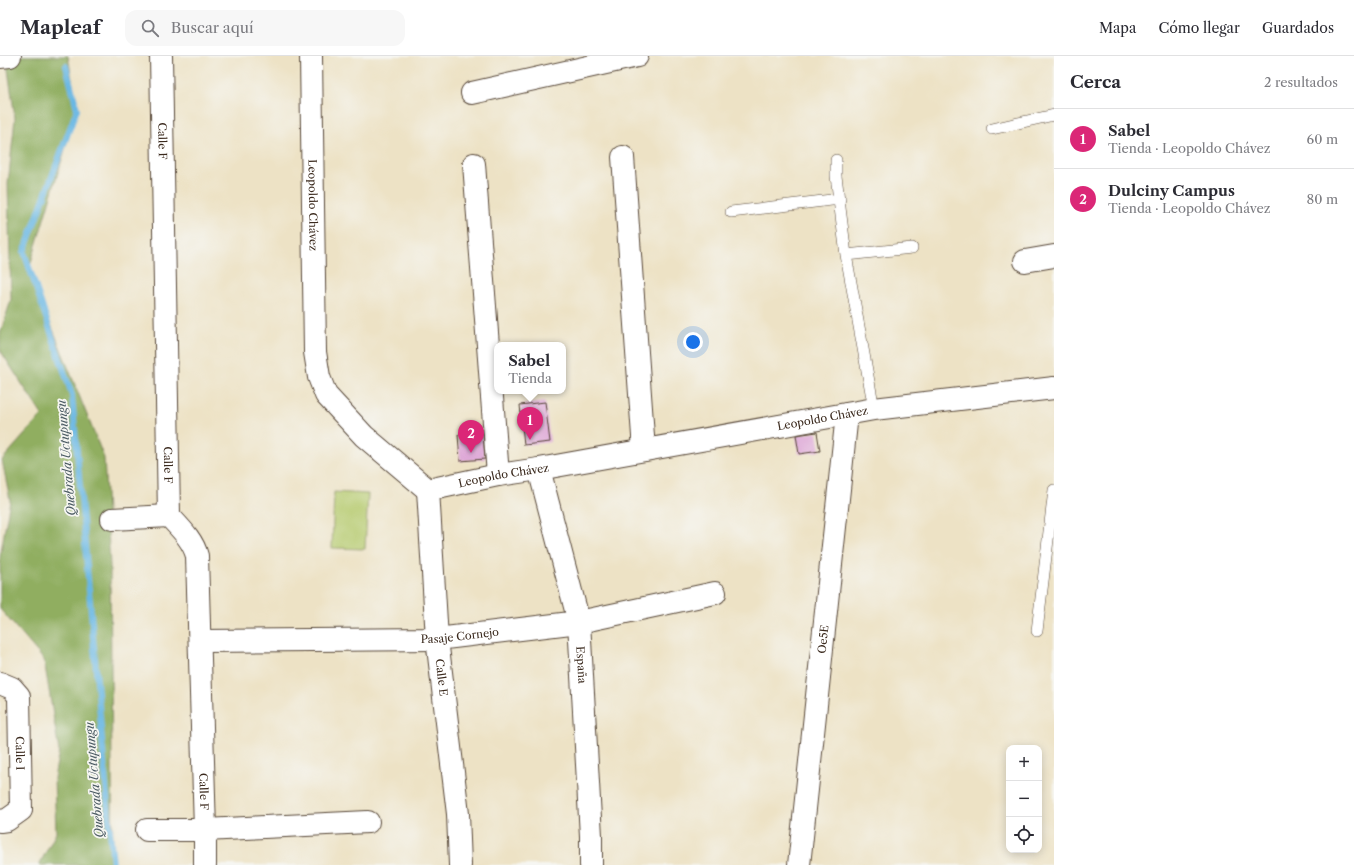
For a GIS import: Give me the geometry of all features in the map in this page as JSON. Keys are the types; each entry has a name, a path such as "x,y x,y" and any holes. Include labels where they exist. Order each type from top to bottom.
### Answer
{"street":[{"path":"0,57 10,56"},
{"name":"Calle F","path":"161,56 169,516 191,542 197,556 206,830 205,865"},
{"name":"Leopoldo Chávez","path":"311,56 315,352 319,377 326,395 364,436 428,490 498,475 539,469 874,408 1054,388"},
{"path":"472,93 637,56"},
{"path":"622,157 644,450"},
{"path":"474,164 498,475"},
{"path":"1025,262 1054,256"},
{"name":"Oe5E","path":"799,865 847,414"},
{"name":"España","path":"539,469 579,622 591,836 590,865"},
{"name":"Calle E","path":"428,490 437,639 458,814 460,865"},
{"path":"112,519 169,516"},
{"name":"Pasaje Cornejo","path":"201,642 437,639 579,622 715,594"},
{"name":"Calle I","path":"0,683 12,688 19,696 21,810 7,820 0,820"},
{"path":"147,830 206,830 368,822"}],"lane":[{"path":"992,129 1054,116"},
{"path":"836,160 836,176 846,255 874,408"},
{"path":"731,212 840,199"},
{"path":"846,255 912,248"},
{"path":"1037,631 1054,490"}],"green space":[{"path":"6,56 68,56 77,109 29,269 104,458 110,565 113,865 39,865 56,833 54,778 59,751 44,660 0,609 0,557 10,500 2,460 42,415 0,350 0,334 11,300 8,184 15,118"},
{"path":"334,492 368,494 365,549 332,548"}],"building":[{"path":"545,402 550,442 524,445 520,405"},
{"path":"817,432 820,451 799,454 796,435"},
{"path":"483,433 485,459 460,461 458,435"}],"waterway":[{"name":"Quebrada Uctupungu","path":"66,66 77,109 24,252 72,395 113,865"}],"place":[{"name":"Sabel","path":"530,440"},
{"name":"Dulciny Campus","path":"471,453"}]}
